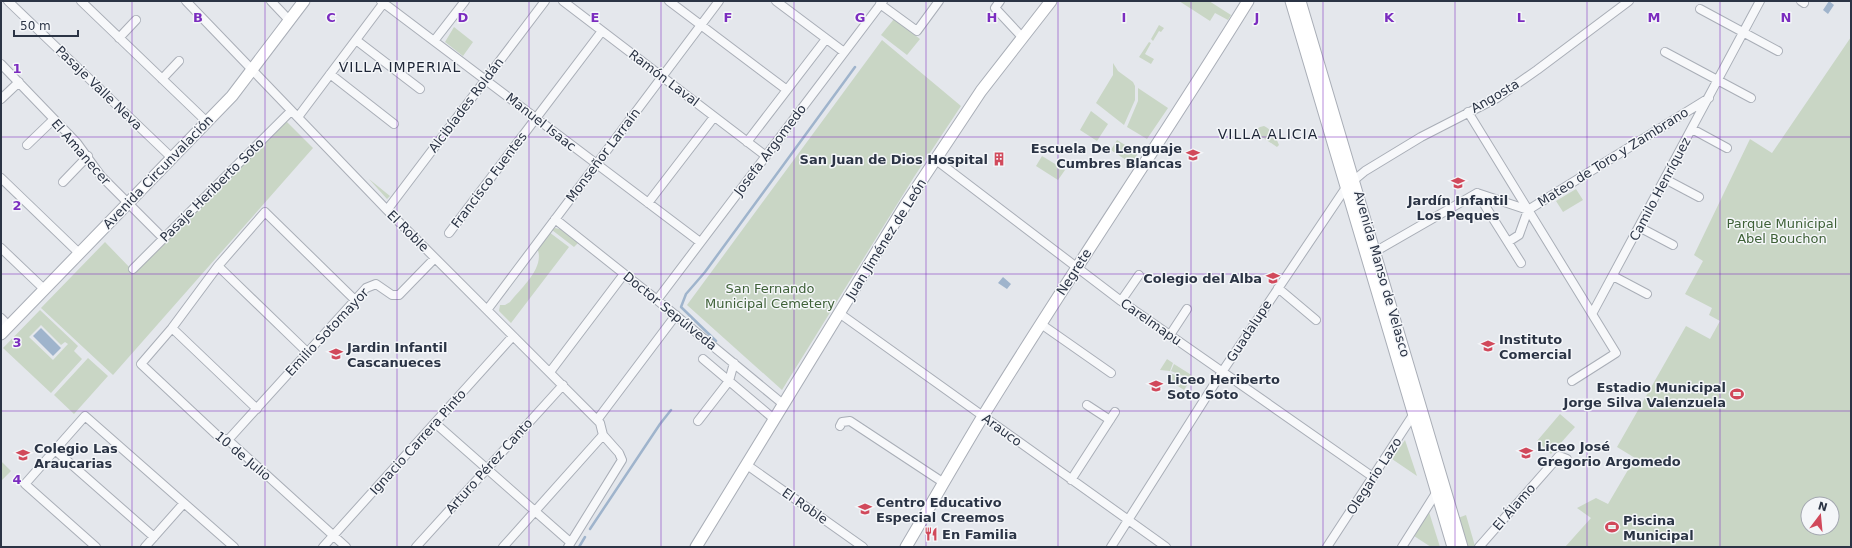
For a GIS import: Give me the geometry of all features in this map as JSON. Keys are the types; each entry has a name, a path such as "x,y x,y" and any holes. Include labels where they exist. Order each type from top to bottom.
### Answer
{"main road":[{"name":"Avenida Circunvalación","path":"4,326 44,289 232,96 304,1"},
{"name":"Juan Jiménez de León","path":"696,547 906,204 976,97 1051,1"},
{"name":"Negrete","path":"906,547 983,416 1076,269 1153,153 1248,1"},
{"name":"Avenida Manso de Velasco","path":"1291,1 1350,182"},
{"name":"Avenida Manso de Velasco","path":"1300,1 1350,182 1440,487 1454,546"},
{"name":"Avenida Manso de Velasco","path":"1440,487 1458,534 1454,546"}],"street":[{"name":"Pasaje Valle Neva","path":"8,1 172,158"},
{"path":"81,1 207,122"},
{"name":"El Roble","path":"186,1 387,210 597,420 601,426 603,435 621,456 621,463 569,545"},
{"path":"271,1 289,20"},
{"path":"434,41 465,1"},
{"name":"Alcibíades Roldán","path":"387,210 545,1"},
{"name":"Ramón Laval","path":"563,1 766,156"},
{"path":"669,1 787,90"},
{"name":"Monseñor Larraín","path":"487,310 719,1"},
{"path":"776,1 844,52"},
{"path":"882,2 917,31 939,1"},
{"name":"Angosta","path":"1350,182 1422,137 1497,98 1521,82 1629,1"},
{"name":"Camilo Henríquez","path":"1592,314 1760,1"},
{"path":"298,117 383,2"},
{"name":"Manuel Isaac","path":"383,2 700,242"},
{"name":"Josefa Argomedo","path":"657,300 882,2"},
{"path":"997,4 1022,37"},
{"path":"1700,9 1778,51"},
{"path":"119,38 136,20"},
{"name":"Francisco Fuentes","path":"449,233 602,31"},
{"path":"747,142 826,39"},
{"path":"356,40 420,89"},
{"path":"1665,52 1751,98"},
{"path":"162,79 179,61"},
{"name":"El Amanecer","path":"1,64 88,156 102,176 128,204 163,238"},
{"path":"330,74 394,124"},
{"path":"1,99 19,82"},
{"name":"Mateo de Toro y Zambrano","path":"1477,193 1528,210 1709,98"},
{"name":"Pasaje Heriberto Soto","path":"134,269 291,110"},
{"path":"1468,112 1616,352 1572,381"},
{"path":"648,203 714,117"},
{"path":"27,145 54,120"},
{"path":"1692,129 1727,148"},
{"path":"62,182 88,156"},
{"name":"Carelmapu","path":"936,160 1076,269 1373,477"},
{"path":"1,178 79,253"},
{"path":"1665,179 1699,197"},
{"name":"Guadalupe","path":"1111,547 1222,372 1350,182"},
{"path":"1371,254 1477,193 1521,263"},
{"path":"1508,242 1519,235 1528,210"},
{"path":"257,408 172,328 218,266 265,212 355,300"},
{"name":"Doctor Sepúlveda","path":"555,219 676,315 783,404"},
{"path":"1639,227 1673,245"},
{"path":"1,248 44,289"},
{"name":"Emilio Sotomayor","path":"228,440 369,286 376,284 392,295 399,295 435,258"},
{"path":"218,266 308,352"},
{"path":"550,372 624,274"},
{"path":"1121,301 1139,275"},
{"path":"1612,276 1647,294"},
{"path":"1278,288 1316,320"},
{"path":"1170,335 1187,309"},
{"name":"Arauco","path":"839,313 1166,547"},
{"path":"597,420 676,315"},
{"path":"1041,324 1111,373"},
{"name":"10 de Julio","path":"172,328 141,364 220,437 228,440 346,547"},
{"name":"Ignacio Carrera Pinto","path":"323,547 513,336"},
{"path":"703,359 774,419"},
{"path":"698,421 729,380 734,363"},
{"name":"Arturo Pérez Canto","path":"416,547 563,385"},
{"path":"1087,404 1110,420"},
{"name":"Olegario Lazo","path":"1327,547 1417,410"},
{"path":"1071,480 1115,412"},
{"path":"96,547 25,484 85,416 234,547"},
{"path":"840,426 842,422 850,421 944,483"},
{"path":"435,423 488,468 535,511 569,545"},
{"path":"503,547 603,435"},
{"path":"55,450 154,537"},
{"name":"El Álamo","path":"1479,547 1559,456 1567,459"},
{"name":"El Roble","path":"747,465 862,547"},
{"path":"1402,547 1440,487"},
{"path":"145,547 184,503"}],"green space":[{"path":"1179,1 1209,1 1231,15 1228,20 1215,13 1210,21"},
{"path":"894,19 920,39 907,55 881,35"},
{"path":"1159,25 1164,28 1161,32 1159,31 1153,41 1151,39"},
{"path":"454,27 473,42 463,56 445,42"},
{"name":"Parque Municipal Abel Bouchon","path":"1851,37 1851,547 1565,547 1591,518 1577,508 1596,498 1608,504 1635,458 1617,447 1686,326 1710,339 1720,321 1709,315 1712,308 1685,294 1703,261 1694,255 1750,139 1772,153"},
{"name":"San Fernando Municipal Cemetery","path":"882,40 961,106 914,177 782,390 687,305"},
{"path":"1149,42 1151,43 1145,54 1154,59 1151,64 1139,57"},
{"path":"1113,63 1118,71 1133,82 1135,86 1135,100 1124,125 1096,103 1113,75"},
{"path":"1138,88 1168,108 1147,139 1127,127 1138,101"},
{"path":"1091,111 1108,124 1097,141 1080,130"},
{"path":"285,120 313,148 113,375 41,308 105,242 134,272"},
{"path":"1264,126 1275,137 1279,145 1277,147 1259,135 1257,129"},
{"path":"1117,140 1138,153 1132,164 1111,150"},
{"path":"1042,156 1065,170 1058,180 1036,166"},
{"path":"369,179 390,196 387,199"},
{"path":"1576,189 1583,200 1563,212 1556,201"},
{"path":"555,228 560,229 578,243 574,247 552,230"},
{"path":"549,232 569,247 511,323 499,311 500,305 505,305 510,302 531,277 538,262 539,255 537,248"},
{"path":"40,310 78,346 74,351 82,359 51,393 3,348","holes":["41,325 61,345 65,342 68,344 53,360 29,337"]},
{"path":"88,358 108,376 74,414 54,395"},
{"path":"1167,359 1173,363 1170,371 1160,370"},
{"path":"1174,364 1193,376 1191,379 1171,371"},
{"path":"1170,373 1190,381 1184,390 1167,379"},
{"path":"1560,414 1575,427 1551,454 1537,441"},
{"path":"1405,440 1417,476 1392,459"},
{"path":"1,461 11,471 1,481"},
{"path":"1429,512 1440,547 1431,547 1414,536"},
{"path":"1466,515 1475,546 1474,547 1467,547 1458,518"}],"water":[{"path":"1829,1 1834,5 1828,14 1823,10"},
{"path":"1003,277 1011,284 1007,289 998,283"},
{"path":"41,328 61,348 53,356 33,336"}],"waterway":[{"path":"716,341 681,307 686,294 705,272 855,67"},
{"path":"590,529 660,424 671,410"},
{"path":"579,547 585,537"}],"place":[{"name":"Escuela De Lenguaje Cumbres Blancas","path":"1193,155"},
{"name":"San Juan de Dios Hospital","path":"999,159"},
{"name":"Jardín Infantil Los Peques","path":"1458,183"},
{"name":"Colegio del Alba","path":"1273,278"},
{"name":"Instituto Comercial","path":"1488,346"},
{"name":"Jardin Infantil Cascanueces","path":"336,354"},
{"name":"Liceo Heriberto Soto Soto","path":"1156,386"},
{"name":"Estadio Municipal Jorge Silva Valenzuela","path":"1737,394"},
{"name":"Liceo José Gregorio Argomedo","path":"1526,453"},
{"name":"Colegio Las Araucarias","path":"23,455"},
{"name":"Centro Educativo Especial Creemos","path":"865,509"},
{"name":"Piscina Municipal","path":"1612,527"},
{"name":"En Familia","path":"931,534"}],"district":[{"name":"VILLA IMPERIAL","path":"400,67"},
{"name":"VILLA ALICIA","path":"1268,134"}]}
